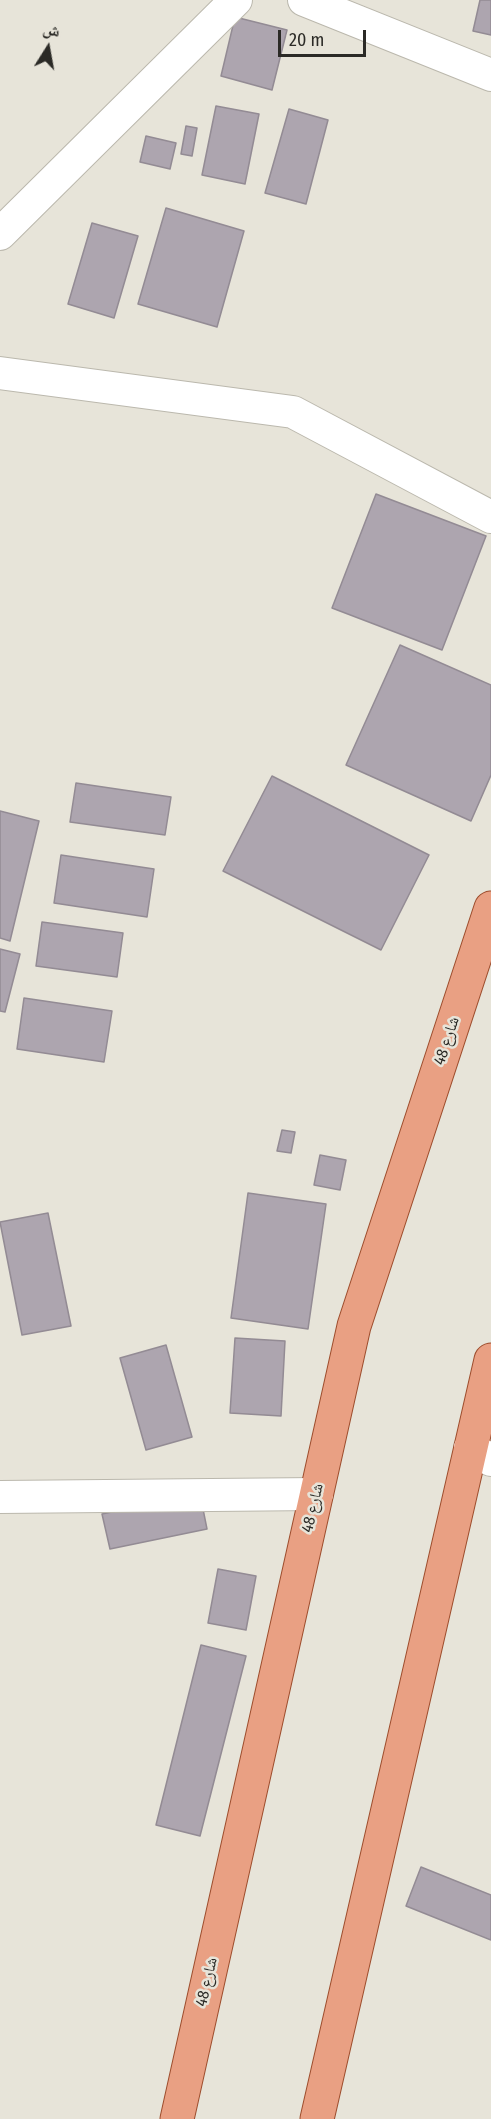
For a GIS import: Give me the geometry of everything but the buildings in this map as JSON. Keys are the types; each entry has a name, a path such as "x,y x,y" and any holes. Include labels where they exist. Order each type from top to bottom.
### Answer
{"main road":[{"name":"شارع 48","path":"177,2119 354,1326 491,908"},
{"path":"317,2119 480,1454 491,1360"}],"street":[{"path":"0,234 236,0"},
{"path":"304,0 491,75"},
{"path":"0,373 293,412 491,517"},
{"path":"0,1497 317,1494"}]}
